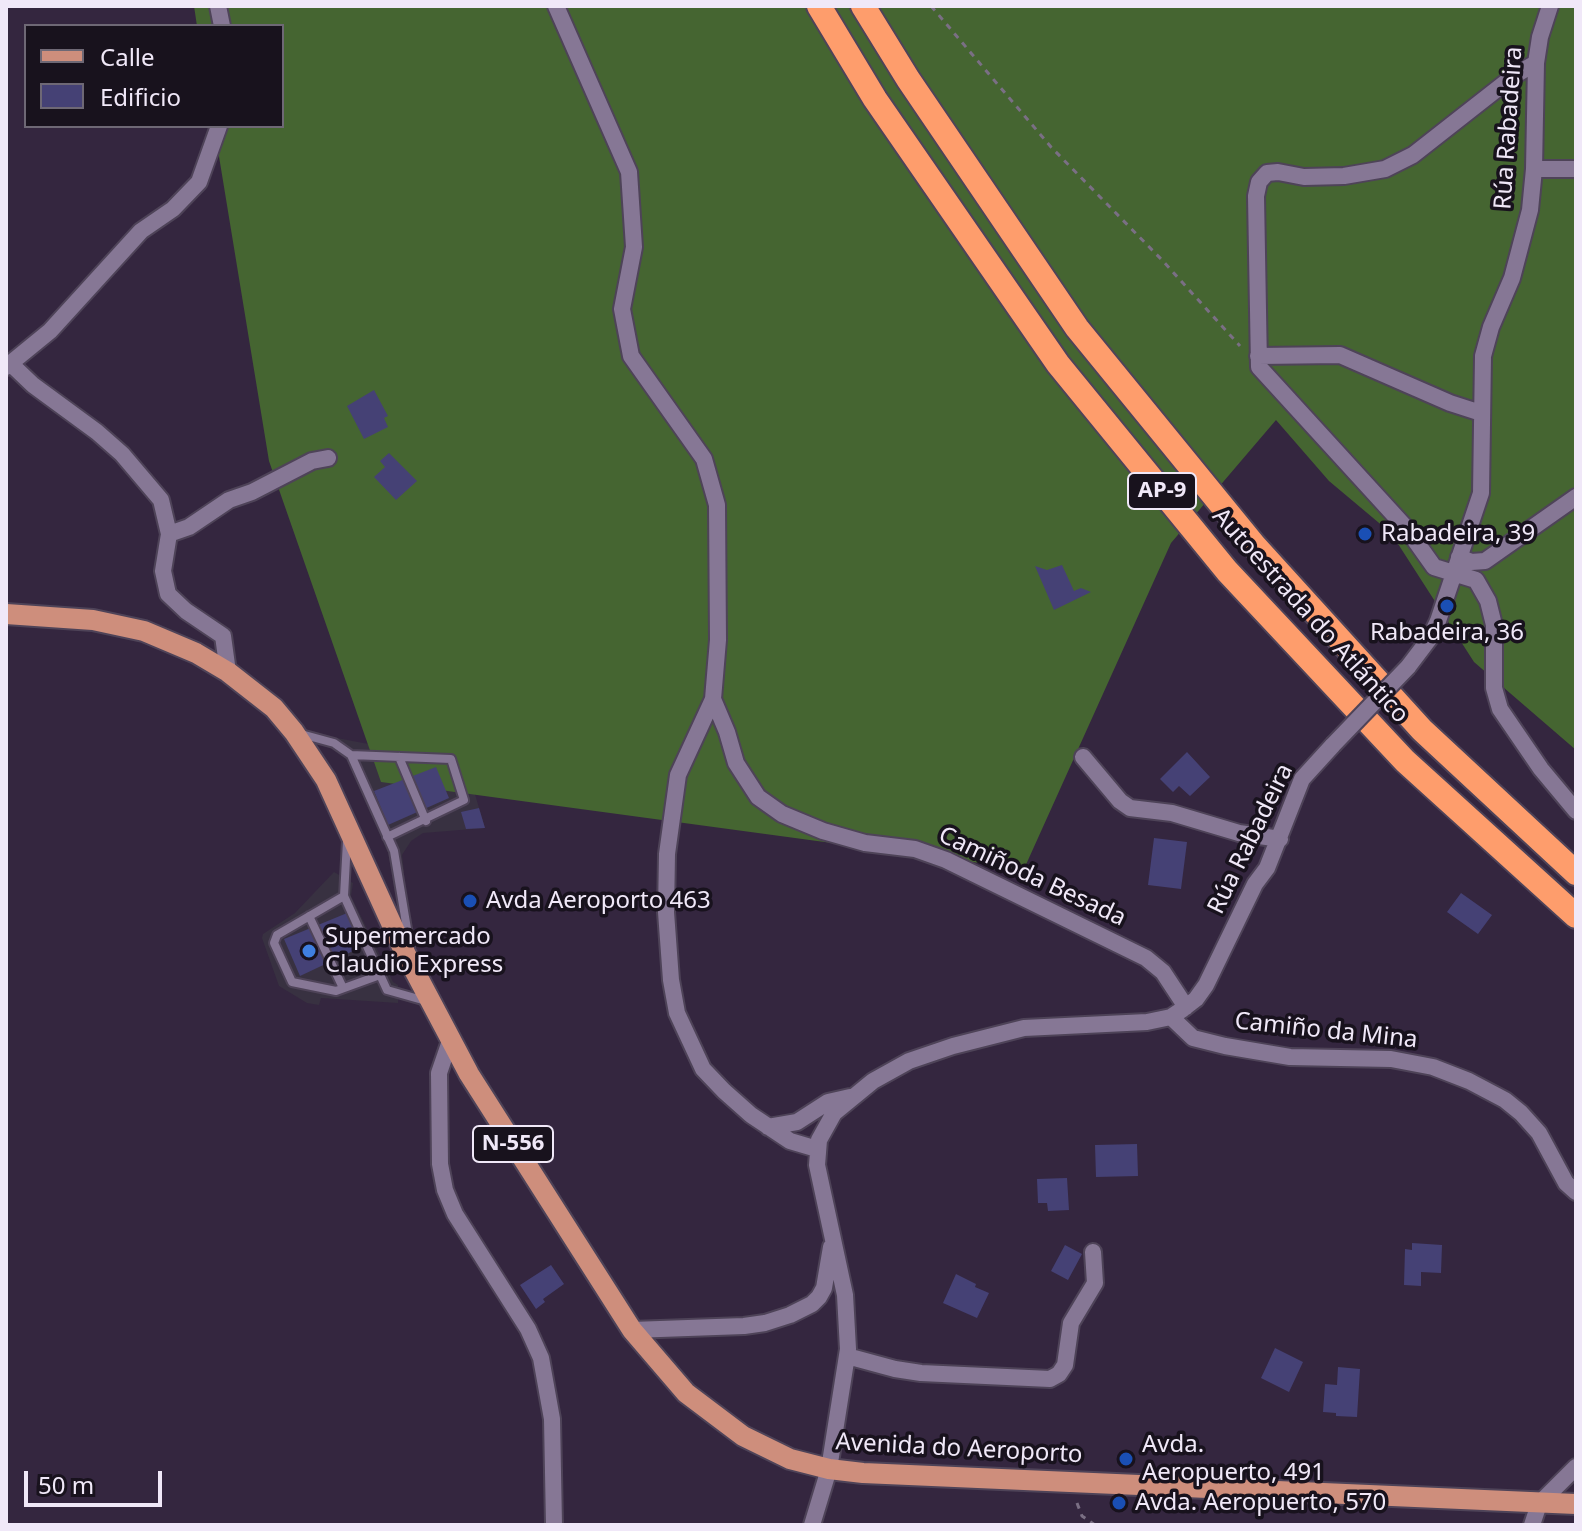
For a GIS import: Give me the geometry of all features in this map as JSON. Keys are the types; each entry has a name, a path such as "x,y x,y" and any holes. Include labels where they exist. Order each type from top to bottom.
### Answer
{"highway":[{"name":"Autoestrada do Atlántico","path":"819,6 875,99 1058,364 1227,571 1405,761 1576,916"},
{"name":"Autoestrada do Atlántico","path":"863,6 908,79 1077,328 1254,545 1422,730 1576,873"}],"main road":[{"name":"Avenida do Aeroporto","path":"6,614 93,620 144,631 173,642 228,672 274,708 326,780 450,1041 632,1330 663,1369 709,1413 743,1436 790,1459 829,1469 863,1473 1576,1504"}],"street":[{"path":"556,6 629,172 634,247 622,309 631,356 704,459 717,505 718,640 713,699 678,775 667,854 666,912 677,1013 703,1069 724,1091 790,1141 817,1149"},
{"name":"Rúa Rabadeira","path":"812,1525 829,1469 847,1356 848,1319 820,1190 817,1149 834,1113 873,1081 909,1061 998,1034 1034,1027 1118,1024 1171,1017 1186,1007 1206,985 1255,884 1267,868 1302,779 1408,667 1430,638 1481,493 1481,413 1486,343 1512,278 1530,210 1536,63 1550,6"},
{"path":"1536,63 1515,75 1413,155 1385,169 1344,176 1304,177 1267,173 1259,182 1256,196 1258,362 1407,529 1434,567 1476,580 1488,601 1494,625 1494,688 1500,709 1541,769 1576,811"},
{"path":"218,128 199,182 173,209 141,231 50,331 9,365 122,454 161,500 169,534 163,571 168,594 186,611 223,636 228,672"},
{"path":"1534,169 1576,169"},
{"path":"1258,362 1340,355 1450,403 1481,413"},
{"path":"169,534 189,527 229,500 252,492 312,461 328,458"},
{"path":"1459,557 1471,562 1485,561 1576,497"},
{"name":"Camiñoda Besada","path":"713,699 736,763 758,797 782,814 823,831 865,843 915,849 946,860 1146,958 1163,972 1186,1007"},
{"path":"1083,757 1120,801 1130,808 1172,813 1239,833 1280,839"},
{"name":"Camiño da Mina","path":"1171,1017 1193,1038 1225,1046 1290,1057 1391,1059 1433,1067 1469,1081 1505,1100 1521,1113 1539,1133 1566,1183 1576,1192"},
{"path":"450,1041 439,1073 440,1164 445,1190 455,1214 528,1329 541,1358 552,1419 554,1525"},
{"name":"Rúa Rabadeira","path":"768,1127 797,1122 828,1102 852,1097"},
{"name":"Rúa Rabadeira","path":"632,1330 744,1326 790,1315 819,1297 824,1288 833,1242"},
{"path":"847,1356 921,1373 1050,1379 1059,1374 1065,1365 1071,1323 1095,1283 1093,1252"},
{"path":"1532,1525 1539,1504 1576,1467"}],"lane":[{"path":"294,732 334,743 351,755 394,851 407,916 413,968"},
{"path":"351,755 451,759 464,800 426,821 387,837"},
{"path":"399,757 426,821"},
{"path":"348,828 344,896 387,990 431,1003"},
{"path":"344,896 277,935 274,943 292,982 336,991 380,975"},
{"path":"309,916 343,988"}],"path":[{"path":"931,6 1051,147 1258,362"},
{"path":"1077,1499 1082,1516 1095,1525"}],"shaded area":[{"path":"337,738 405,751 463,754 485,828 423,833 411,841 402,855 404,872 392,873 388,853 352,772 355,764 335,751"},
{"path":"334,872 353,883 351,896 393,982 398,985 398,1003 321,998 319,1005 307,1003 279,986 263,934 295,913"}],"green space":[{"path":"194,6 1576,6 1576,750 1474,662 1391,533 1329,481 1276,420 1171,543 1024,869 381,782 269,461 214,128 284,128 284,24 197,24"}],"building":[{"path":"374,390 388,416 384,418 388,427 364,439 347,406"},
{"path":"389,453 417,481 396,500 374,477 385,467 380,461"},
{"path":"1062,565 1074,591 1081,588 1091,592 1054,610 1035,566 1047,570"},
{"path":"1187,752 1210,777 1190,796 1179,786 1173,792 1160,779"},
{"path":"436,767 449,798 388,825 374,791"},
{"path":"479,808 485,828 466,829 461,812"},
{"path":"1154,838 1187,842 1181,889 1148,885"},
{"path":"1461,893 1492,915 1478,934 1447,912"},
{"path":"352,911 368,944 300,976 284,939"},
{"path":"1137,1144 1138,1176 1096,1177 1095,1145"},
{"path":"1067,1178 1069,1210 1048,1211 1047,1203 1038,1203 1037,1179"},
{"path":"1412,1243 1442,1245 1441,1273 1421,1272 1421,1286 1404,1285 1405,1249 1412,1250"},
{"path":"1065,1245 1082,1254 1068,1280 1051,1271"},
{"path":"551,1265 564,1284 543,1299 545,1302 536,1309 520,1285"},
{"path":"956,1274 989,1293 977,1318 943,1303"},
{"path":"1275,1348 1303,1362 1289,1392 1261,1378"},
{"path":"1338,1367 1360,1369 1357,1417 1323,1412 1325,1384 1337,1385"}],"place":[{"name":"Rabadeira, 39","path":"1365,534"},
{"name":"Rabadeira, 36","path":"1447,606"},
{"name":"Avda Aeroporto 463","path":"470,901"},
{"name":"Supermercado Claudio Express","path":"309,951"},
{"name":"Avda. Aeropuerto, 491","path":"1126,1459"},
{"name":"Avda. Aeropuerto, 570","path":"1119,1503"}]}
